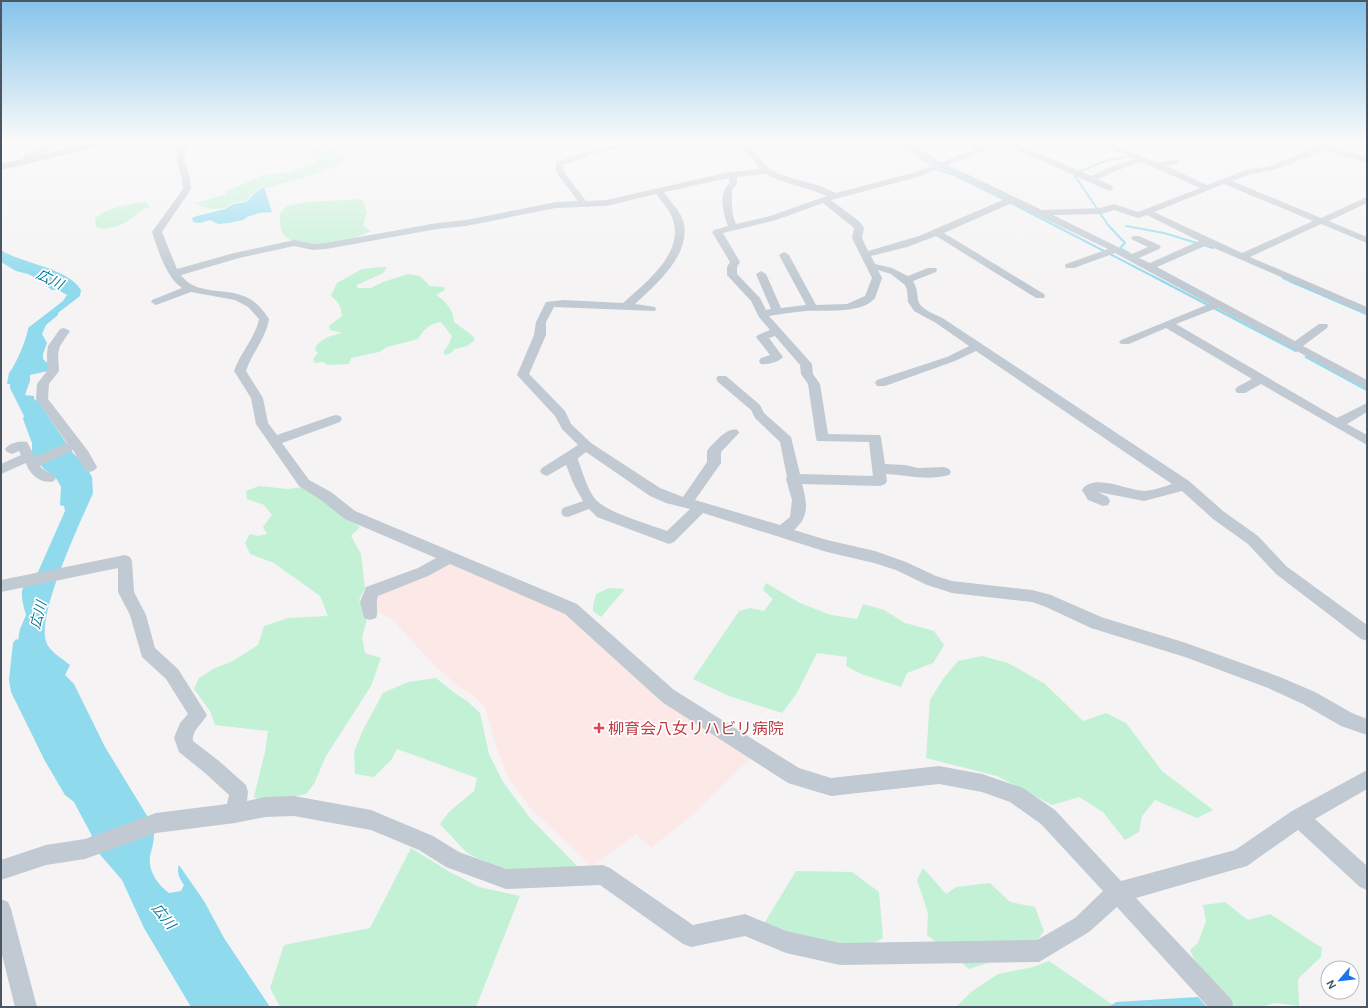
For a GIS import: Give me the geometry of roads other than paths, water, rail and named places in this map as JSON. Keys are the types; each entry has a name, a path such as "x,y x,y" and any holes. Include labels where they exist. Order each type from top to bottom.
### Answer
{"street":[{"path":"187,189 157,232 175,273 183,284 195,290 245,299 256,307 264,319 263,330 242,361 240,371 257,398 262,424 304,483 326,496 350,515 571,609 668,696 795,776 831,787 939,774 982,783 1016,795 1048,817 1222,1007"},
{"path":"573,189 584,204"},
{"path":"175,273 237,255 294,243 313,247 326,246 437,226 466,223 556,205 606,203 671,189"},
{"path":"728,189 726,206 733,227"},
{"path":"816,189 835,196"},
{"path":"793,479 880,481 875,438 822,438 814,384 807,374 806,364 764,317 764,314 756,300 732,275 732,267 735,262 731,253 726,249 717,232 772,218 860,189"},
{"path":"987,189 1116,248 1367,385"},
{"path":"1040,213 1101,211 1114,207 1138,215 1205,189"},
{"path":"1244,189 1367,240"},
{"path":"626,306 651,283 670,262 681,234 678,219 659,192"},
{"path":"866,254 888,250 936,232 1011,200"},
{"path":"1244,256 1367,200"},
{"path":"764,314 806,308 856,305 870,298 878,278 857,238 859,228 857,224 826,201"},
{"path":"1148,212 1207,241 1367,311"},
{"path":"936,232 1040,296"},
{"path":"1132,257 1156,247 1136,238"},
{"path":"1150,267 1207,241"},
{"path":"1070,266 1116,248"},
{"path":"784,255 811,305"},
{"path":"872,267 881,266 888,271 899,274 907,280 912,288 913,301 916,307 940,321 1184,485 1218,515 1253,540 1281,570 1367,634"},
{"path":"907,280 932,270"},
{"path":"761,274 778,312"},
{"path":"156,302 192,288"},
{"path":"651,310 626,306 563,303 550,304 541,322 540,335 523,375 526,387 561,414 566,426 586,446 655,492 828,546 875,557 901,566 932,581 952,587 1032,596 1051,602 1097,623 1186,650 1274,682 1309,698 1347,720 1367,727"},
{"path":"1125,342 1219,304"},
{"path":"1167,324 1367,440"},
{"path":"1296,346 1323,326"},
{"path":"64,331 53,345 51,353 53,371 43,384 42,399 83,454 90,467"},
{"path":"765,361 777,357 762,337 776,331"},
{"path":"881,383 945,361 977,346"},
{"path":"722,379 756,408 759,415 786,440 793,479 799,500 797,519 782,532"},
{"path":"1241,390 1262,379"},
{"path":"1338,424 1367,407"},
{"path":"273,441 336,419"},
{"path":"571,456 580,485 591,503 602,513 669,538 694,505 714,463 714,451 732,433"},
{"path":"1,469 75,444"},
{"path":"12,449 22,445 38,473 49,478"},
{"path":"547,472 586,446"},
{"path":"879,469 904,470 918,473 944,472"},
{"path":"1103,501 1093,496 1089,490 1096,487 1101,487 1144,496 1167,491 1184,485"},
{"path":"568,512 591,503"},
{"path":"370,612 368,602 371,592 423,572 450,557"},
{"path":"1,586 125,561 126,592 138,615 148,652 172,674 198,715 186,729 183,738 185,746 212,767 239,792 235,813"},
{"path":"1,870 46,855 85,849 156,823 235,813 265,807 294,806 371,820 426,843 453,860 506,879 603,875 691,936 745,925 786,942 840,954 1039,951 1082,925 1116,893 1240,859 1299,818 1367,779"},
{"path":"1299,818 1367,880"},
{"path":"1,909 26,1007"}],"water":[{"path":"261,189 265,189 272,212 259,213 243,220 229,223 218,224 210,220 200,223 193,222 192,218 197,216 225,209 233,204 246,202"},
{"name":"広川","path":"1,250 20,259 66,276 81,290 80,296 58,313 58,315 46,325 42,334 47,343 43,354 43,359 47,363 48,371 30,375 30,381 25,395 34,396 34,399 38,401 73,453 85,465 92,477 93,493 53,590 45,628 46,641 53,652 70,665 65,675 74,684 105,747 149,819 150,830 154,834 150,856 150,867 154,877 169,893 181,891 184,885 179,875 179,865 204,901 224,938 270,1007 191,1007 144,928 122,880 96,850 91,834 74,802 65,795 45,761 11,692 9,680 13,643 16,639 18,640 20,629 26,615 22,590 27,581 38,572 65,511 64,506 60,505 61,487 56,478 44,469 32,454 32,443 23,419 24,416 10,388 10,384 7,384 9,373 21,351 28,328 63,301 67,295 58,290 52,290 44,284 44,282 28,274 16,271 1,262"},
{"path":"1198,997 1207,1007 1109,1007 1116,1002"}],"waterway":[{"path":"983,189 1164,282"},
{"path":"1084,189 1108,225 1125,243 1120,248 1129,253"},
{"path":"1126,226 1164,233 1213,248"},
{"path":"1283,278 1293,282"},
{"path":"1162,281 1296,351"},
{"path":"1290,281 1367,314"},
{"path":"1306,357 1367,390"}],"place":[{"name":"柳育会八女リハビリ病院","path":"599,728"}]}
